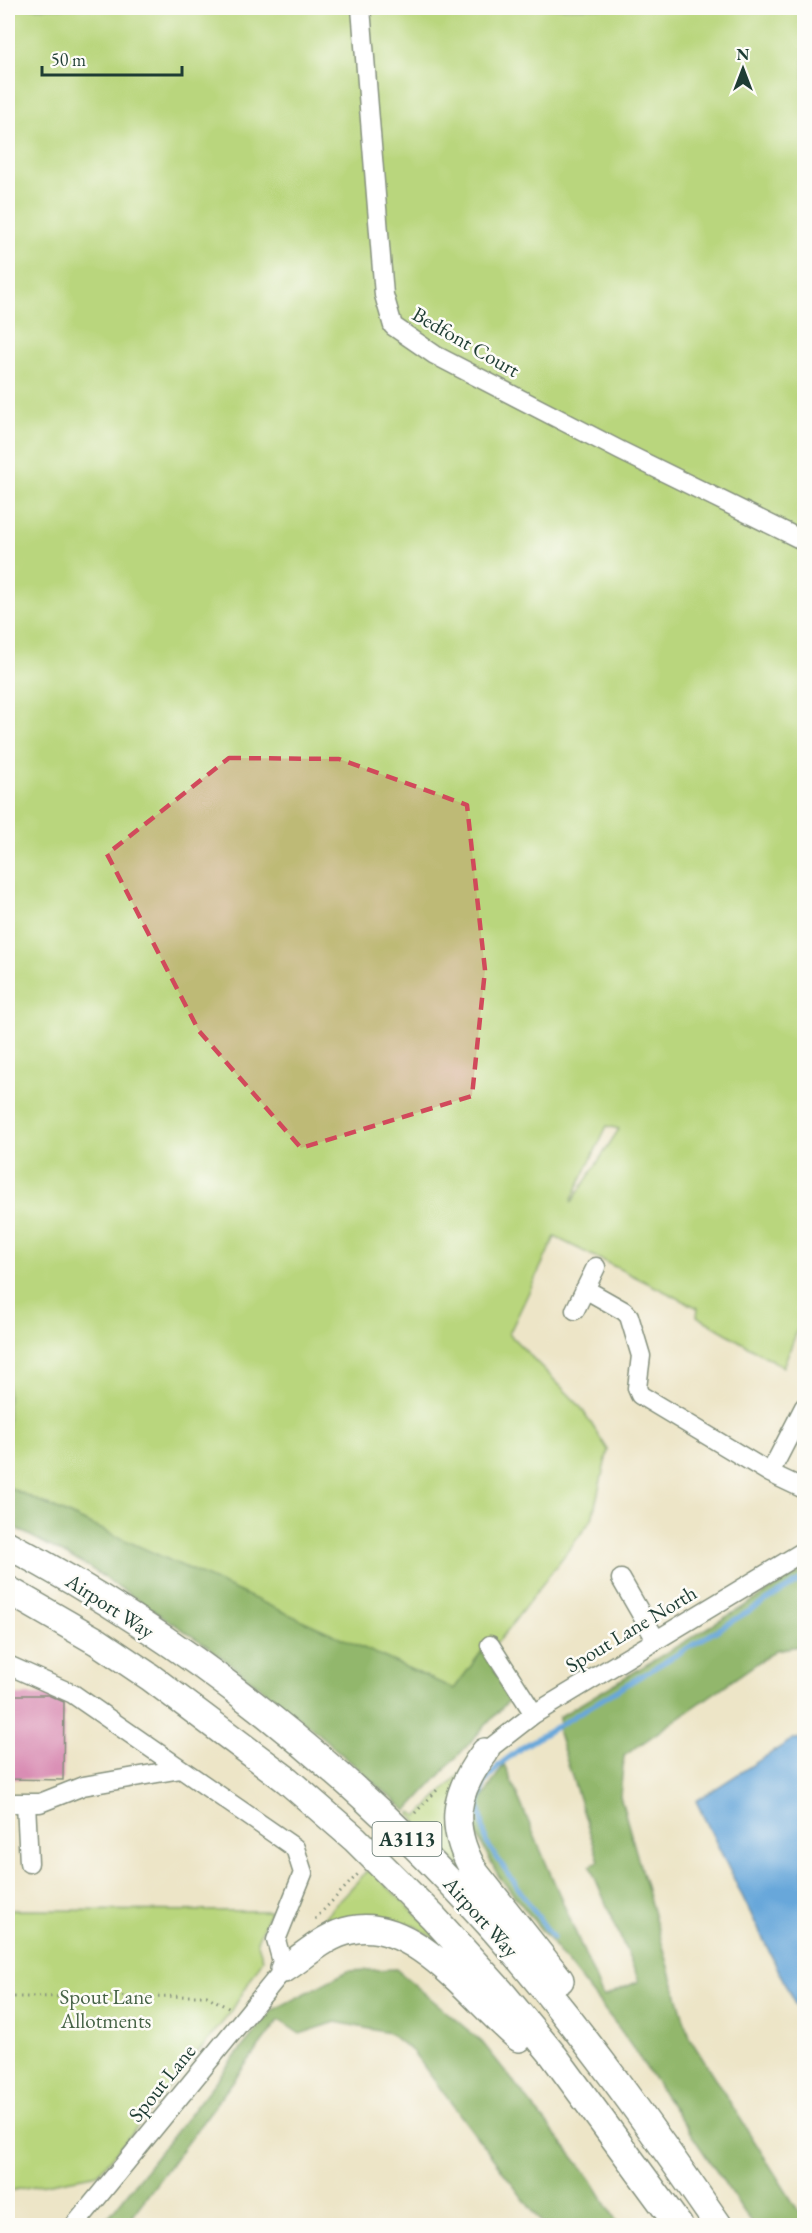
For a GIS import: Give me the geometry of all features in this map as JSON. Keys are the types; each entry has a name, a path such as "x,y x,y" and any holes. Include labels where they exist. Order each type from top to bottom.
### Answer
{"highway":[{"name":"Airport Way","path":"8,1545 103,1600 183,1653 239,1694 328,1766 425,1856 491,1926 562,2011 617,2082 719,2226"},
{"name":"Airport Way","path":"8,1590 98,1642 150,1677 287,1780 355,1839 433,1917 501,1992 554,2056 679,2226"},
{"path":"485,1752 468,1776 461,1797 457,1825 464,1855 476,1874 573,1996 617,2082"},
{"path":"284,1970 318,1945 351,1930 386,1930 412,1942 481,2000 517,2037 554,2056"}],"street":[{"name":"Bedfont Court","path":"361,8 384,295 393,326 435,355 621,451 804,541"},
{"path":"575,1310 597,1267"},
{"path":"585,1289 629,1316 641,1356 637,1388 640,1395 770,1473 804,1489"},
{"path":"770,1473 804,1407"},
{"name":"Spout Lane North","path":"485,1752 534,1714 804,1551"},
{"path":"621,1579 656,1640"},
{"path":"490,1645 534,1714"},
{"path":"8,1665 74,1694 295,1848 303,1873 276,1940 284,1970"},
{"path":"8,1803 40,1803 83,1786 181,1769"},
{"path":"26,1803 29,1863"},
{"name":"Spout Lane","path":"74,2226 284,1970"}],"path":[{"path":"313,1921 362,1870"},
{"path":"8,1997 207,1996 244,2018"}],"highlighted area":[{"path":"229,758 339,759 467,805 485,970 472,1096 301,1148 199,1031 107,854"}],"green space":[{"path":"8,8 804,8 804,1327 799,1326 783,1367 697,1316 698,1308 555,1237 509,1334 580,1406 608,1450 592,1519 500,1640 482,1651 455,1690 8,1487","holes":["607,1126 619,1129 572,1202"]},
{"path":"8,1487 454,1689 482,1651 511,1698 407,1811 308,1725 210,1648 87,1566 8,1524"},
{"path":"804,1570 804,1645 776,1650 624,1756 620,1796 689,2037 799,2212 804,2212 804,2225 753,2225 619,2028 498,1875 469,1820 504,1764 603,1997 639,1981 590,1866 599,1861 558,1733 559,1717"},
{"path":"467,1767 474,1882 410,1815 412,1812 418,1816"},
{"path":"366,1872 372,1872 437,1934 436,1940 417,1927 392,1921 291,1952 287,1946 315,1927"},
{"name":"Spout Lane Allotments","path":"8,1910 270,1911 257,1941 263,1959 231,2012 98,2174 8,2191"},
{"path":"396,1969 482,2042 590,2178 619,2225 543,2225 413,2052 389,2033 336,2022 300,2034 279,2020 132,2216 132,2225 102,2225 271,2011 348,1971"}],"water":[{"path":"804,1738 804,2023 696,1801 793,1739"}],"building":[{"path":"8,1695 48,1695 64,1702 63,1780 8,1779"}],"waterway":[{"path":"553,1938 486,1842 479,1804 484,1784 499,1765 521,1748 804,1578"}]}
